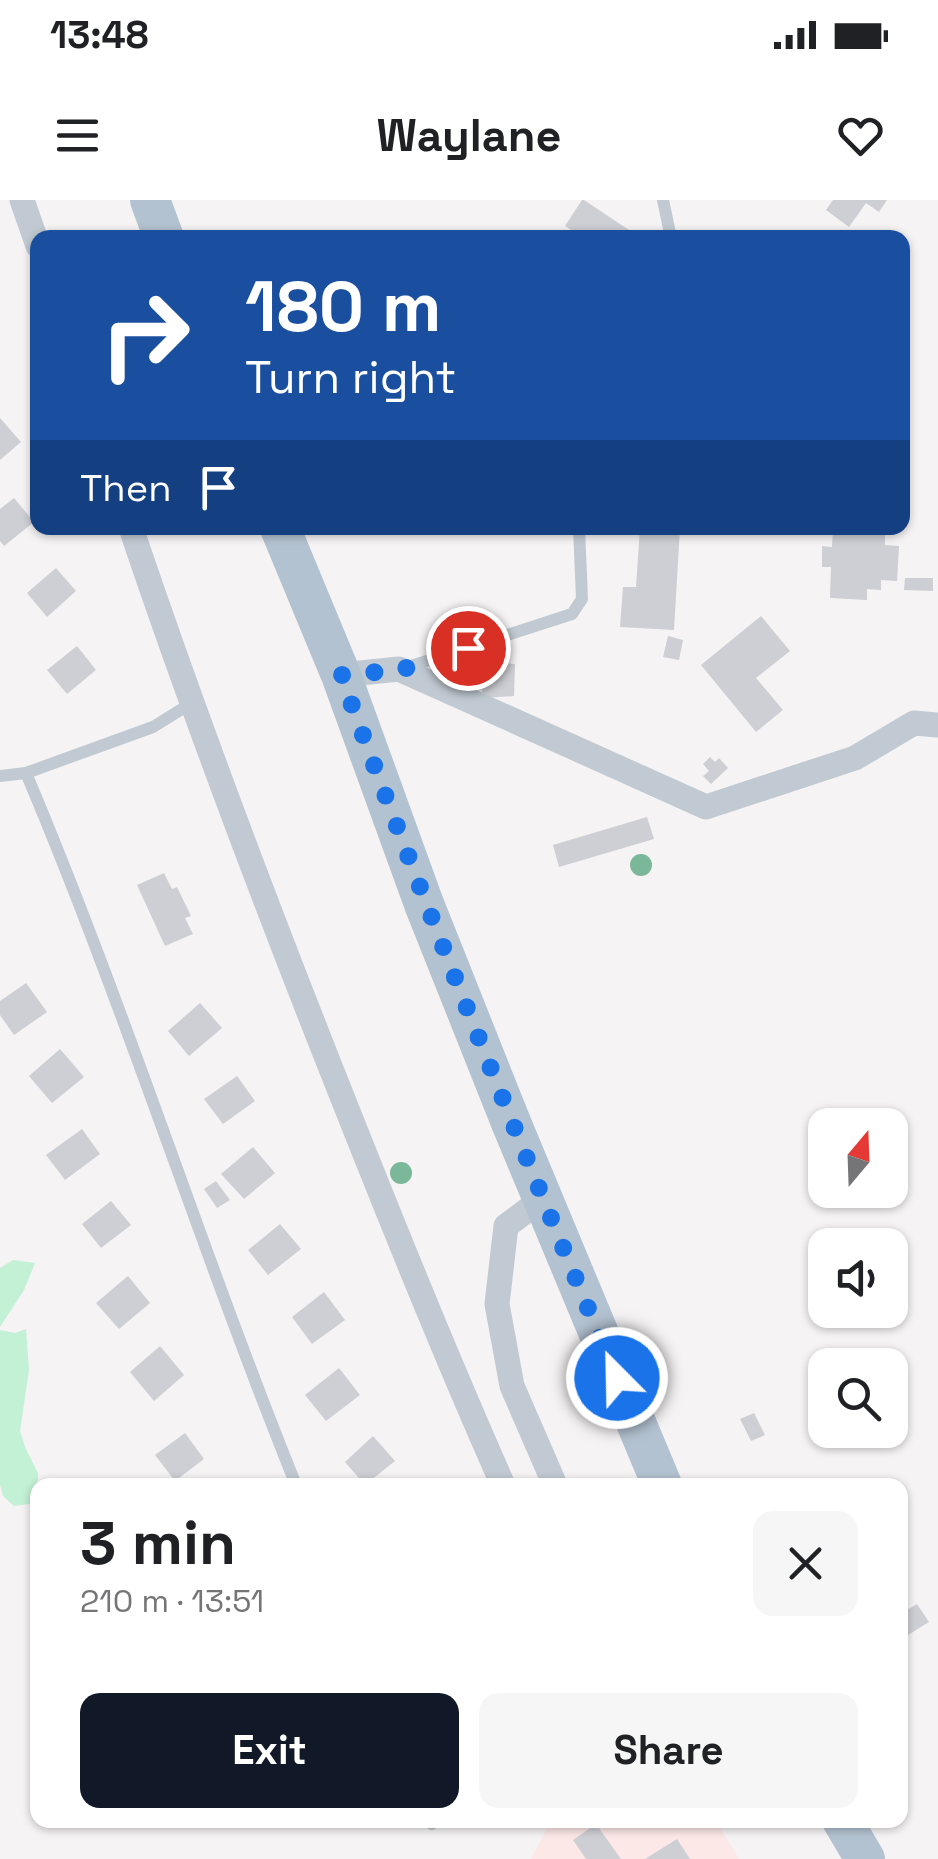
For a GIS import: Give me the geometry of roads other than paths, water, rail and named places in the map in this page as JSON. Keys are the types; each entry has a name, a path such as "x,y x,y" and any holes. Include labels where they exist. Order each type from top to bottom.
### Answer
{"main road":[{"path":"150,200 161,230"},
{"path":"283,535 341,675 424,904 659,1478"},
{"path":"847,1828 865,1859"}],"street":[{"path":"22,200 32,230"},
{"path":"133,535 190,704 434,1332 500,1478"},
{"path":"341,675 400,670 706,807 855,758 914,723 938,725"},
{"path":"542,1199 506,1226 497,1304 512,1386 551,1478"}],"lane":[{"path":"663,200 669,230"},
{"path":"400,670 572,614 582,599 580,535"},
{"path":"0,776 26,773 153,727 190,704"},
{"path":"26,773 71,879 236,1338 293,1478"}]}
